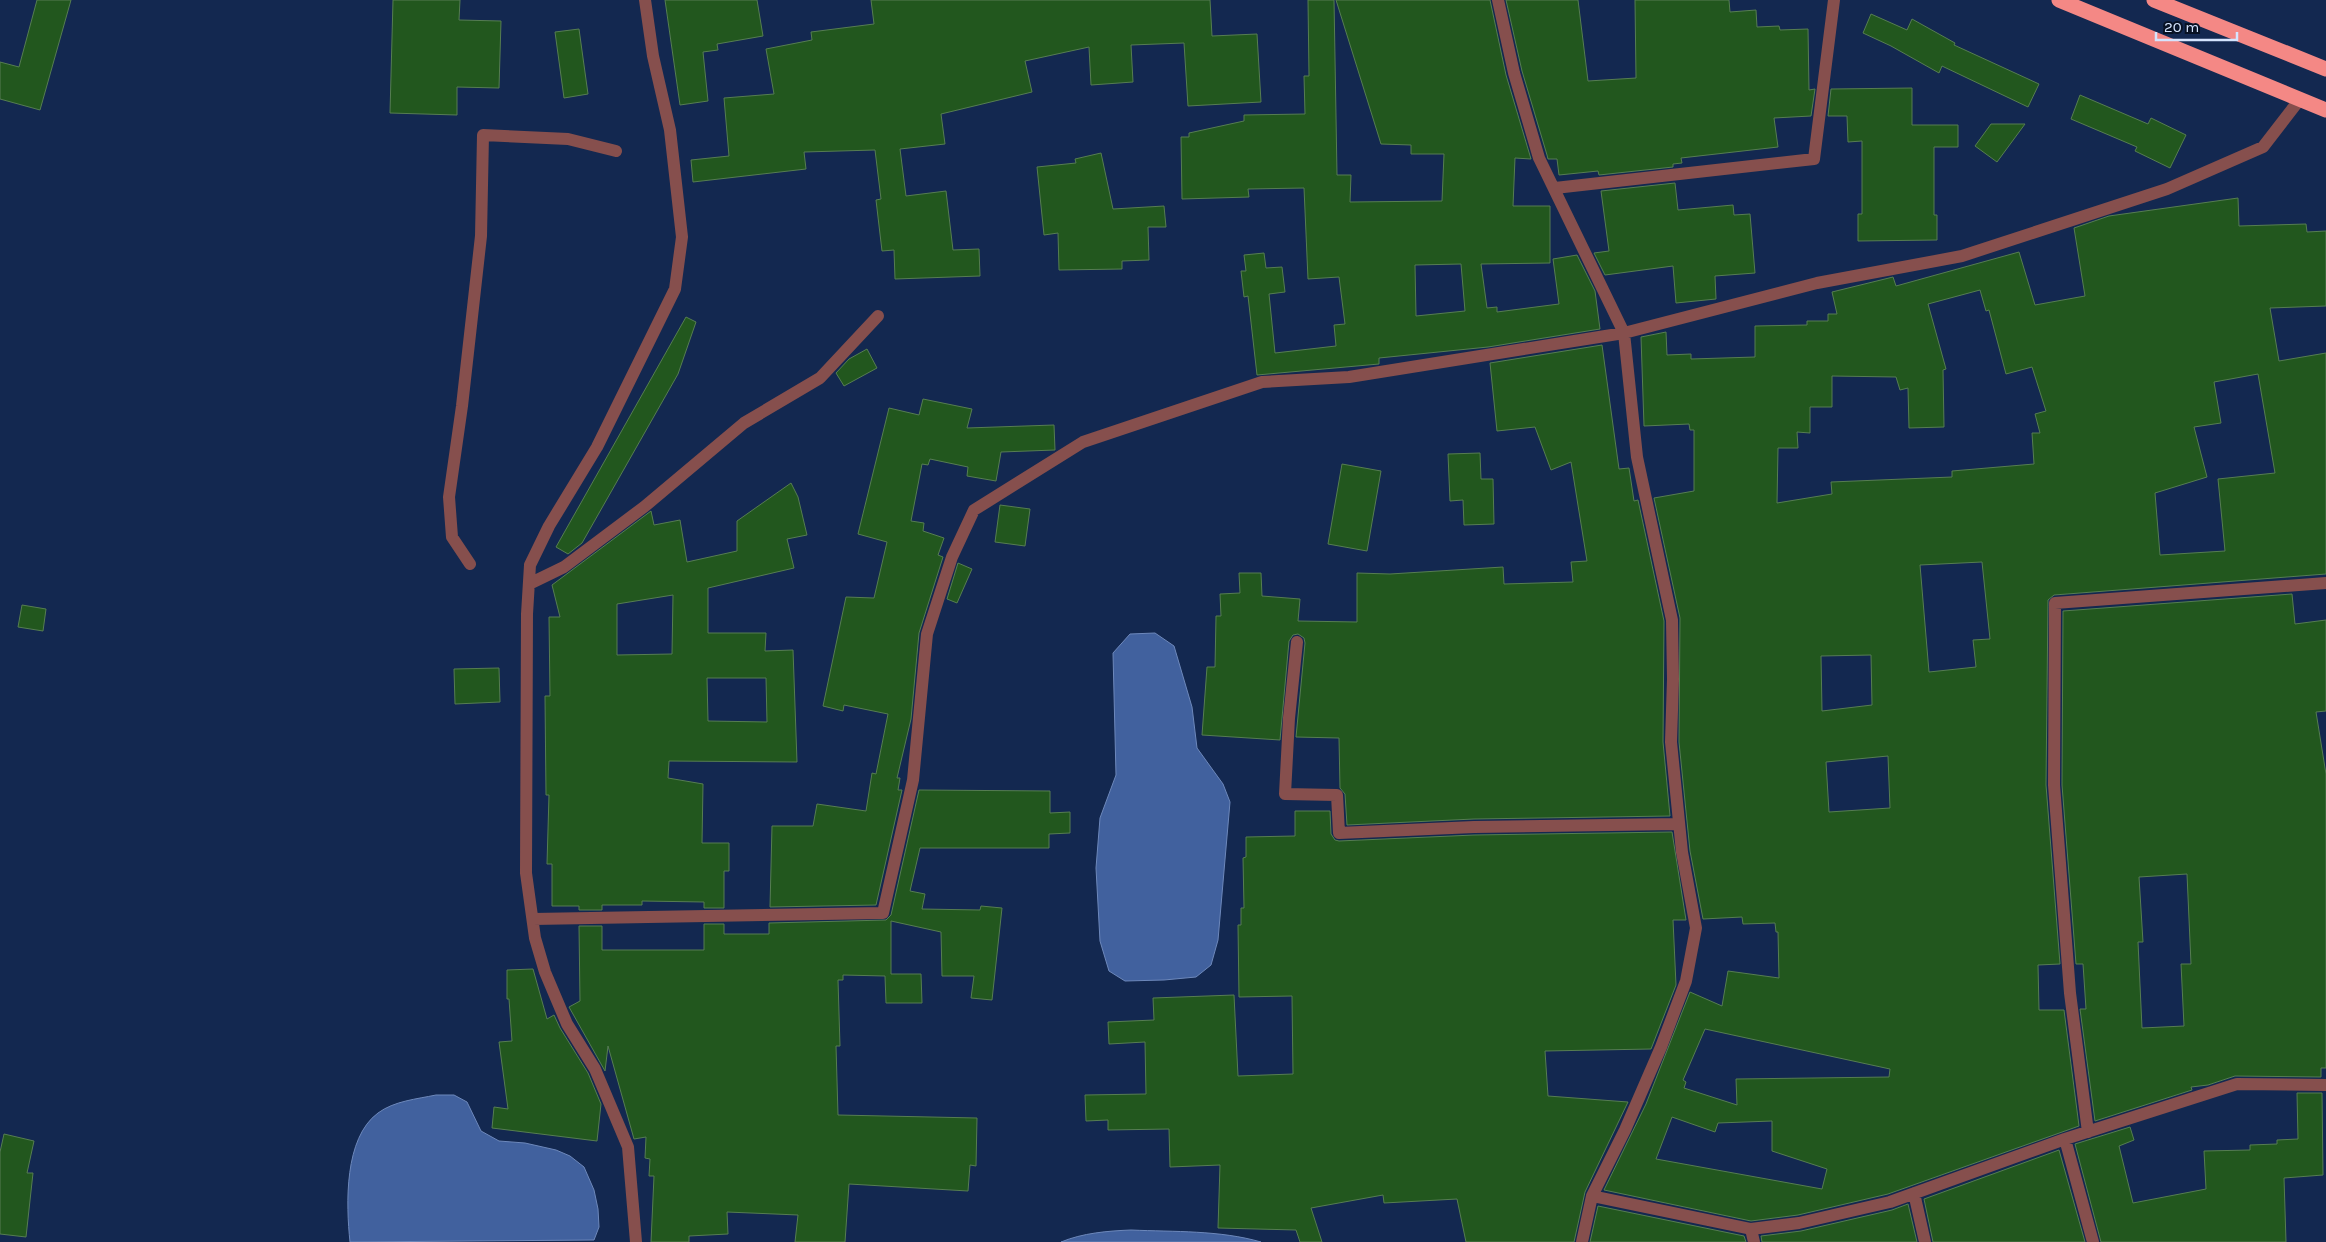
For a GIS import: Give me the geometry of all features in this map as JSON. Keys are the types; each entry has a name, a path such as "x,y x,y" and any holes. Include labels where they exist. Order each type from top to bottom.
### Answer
{"highway":[{"path":"2059,0 2326,110"},
{"path":"2154,0 2326,69"}],"street":[{"path":"636,1242 628,1147 595,1069 568,1024 545,972 535,938 526,873 527,614 530,565 549,526 597,447 675,289 682,237 670,130 653,56 644,0"},
{"path":"1498,0 1514,73 1539,158 1624,333 1637,457 1672,620 1671,742 1682,852 1696,928 1686,981 1661,1047 1625,1130 1592,1196 1582,1242"},
{"path":"1554,188 1814,159 1834,0"},
{"path":"533,919 883,913 913,780 928,634 952,557 974,510 1083,442 1262,382 1349,377 1624,333 1817,283 1962,256 2167,189 2263,147 2300,99"},
{"path":"470,564 452,537 449,497 464,388 481,236 483,135 568,138 616,151"},
{"path":"529,584 564,567 628,519 744,423 820,378 878,316"},
{"path":"2088,1132 2070,993 2054,786 2055,603 2326,583"},
{"path":"1297,642 1289,718 1285,794 1337,795 1339,832 1474,827 1679,824"},
{"path":"1592,1196 1751,1229 1799,1223 1890,1202 2065,1139 2237,1084 2326,1085"},
{"path":"2065,1139 2093,1242"},
{"path":"1914,1193 1925,1242"},
{"path":"1751,1229 1754,1242"}],"water":[{"path":"1155,633 1174,646 1192,707 1197,748 1223,784 1230,802 1218,940 1211,965 1196,977 1125,981 1109,971 1100,941 1096,868 1100,818 1116,775 1113,653 1130,634"},
{"path":"436,1095 454,1095 467,1102 481,1131 499,1141 525,1143 556,1150 570,1156 584,1167 594,1190 598,1209 599,1227 594,1240 350,1242 348,1191 350,1173 353,1155 359,1138 367,1124 378,1113 391,1106"},
{"path":"1131,1230 1213,1233 1261,1242 1061,1242 1095,1233"}],"building":[{"path":"37,0 71,0 40,110 0,99 0,62 19,67"},
{"path":"393,0 460,0 459,20 501,21 499,88 457,87 457,115 390,113"},
{"path":"665,0 757,0 763,36 717,44 718,50 703,52 708,101 680,105"},
{"path":"871,0 1210,0 1212,36 1257,34 1261,102 1188,106 1184,43 1131,45 1133,82 1091,85 1089,47 1025,61 1032,92 941,114 945,144 900,149 906,196 946,191 953,250 979,249 980,276 895,279 894,250 882,251 876,200 881,199 875,150 804,152 806,169 693,182 691,160 729,156 724,98 774,94 766,49 812,40 811,32 874,24"},
{"path":"1308,0 1334,0 1337,175 1351,175 1350,202 1442,201 1444,154 1411,154 1411,145 1381,144 1336,0 1490,0 1506,75 1531,159 1515,158 1513,206 1550,206 1550,263 1481,264 1487,308 1497,307 1497,312 1559,304 1553,259 1577,255 1595,291 1600,329 1488,347 1379,358 1379,364 1257,375 1248,296 1244,297 1241,271 1246,271 1244,255 1264,253 1266,268 1282,267 1285,292 1269,294 1275,353 1336,346 1334,325 1345,324 1339,277 1308,279 1304,188 1248,189 1249,197 1182,199 1181,137 1189,137 1189,133 1244,121 1244,115 1305,114 1304,76 1309,76","holes":["1461,264 1465,311 1416,316 1415,265"]},
{"path":"1506,0 1578,0 1588,81 1636,78 1635,0 1729,0 1730,12 1756,10 1757,27 1779,26 1780,30 1808,29 1809,90 1815,89 1811,116 1774,118 1778,147 1681,158 1682,163 1673,164 1673,167 1599,175 1598,171 1559,175 1557,159 1548,159 1522,71"},
{"path":"1871,14 1907,30 1912,19 1955,43 1954,45 2039,84 2028,107 1942,66 1939,73 1891,46 1863,33"},
{"path":"579,29 588,94 564,98 555,32"},
{"path":"1912,88 1912,125 1958,125 1958,147 1934,147 1934,215 1937,215 1937,240 1858,241 1858,214 1862,214 1862,141 1848,142 1847,116 1828,116 1831,89"},
{"path":"2080,95 2148,124 2151,118 2186,135 2170,168 2135,151 2137,147 2071,119"},
{"path":"1991,124 2025,124 1997,162 1975,146"},
{"path":"1101,153 1113,209 1164,206 1166,227 1148,227 1149,260 1122,261 1122,269 1059,270 1058,233 1044,235 1037,167 1076,163 1075,159"},
{"path":"1675,183 1678,210 1733,205 1734,215 1750,214 1755,273 1715,276 1716,299 1676,303 1673,266 1605,275 1594,253 1609,251 1601,191"},
{"path":"2238,198 2239,226 2306,224 2307,232 2326,231 2326,306 2270,308 2279,361 2326,353 2326,574 2054,595 2048,600 2046,785 2060,964 2038,965 2039,1010 2064,1010 2079,1126 1888,1194 1798,1215 1751,1221 1604,1190 1646,1104 1690,992 1722,1006 1728,971 1779,978 1778,932 1776,932 1775,923 1743,924 1742,917 1703,919 1690,851 1679,742 1680,618 1654,498 1694,491 1694,430 1690,430 1689,424 1644,426 1641,337 1666,332 1667,355 1691,354 1691,359 1755,357 1755,326 1807,325 1807,321 1828,321 1828,314 1837,314 1832,292 1893,277 1896,286 2019,252 2035,305 2085,296 2074,228 2109,216","holes":["1980,290 1986,311 1989,310 2006,374 2032,367 2046,411 2035,414 2040,433 2032,433 2034,464 1952,471 1952,477 1831,482 1832,494 1777,503 1778,448 1798,448 1797,432 1810,433 1810,407 1832,407 1832,376 1896,377 1900,390 1908,388 1909,428 1944,427 1943,370 1946,369 1928,304","2258,374 2275,473 2218,479 2225,551 2160,555 2155,493 2207,477 2194,427 2221,423 2214,382","1982,562 1990,639 1973,640 1976,667 1929,672 1920,565","1871,655 1872,705 1822,711 1821,656","1888,756 1890,808 1829,812 1826,762","1705,1029 1890,1069 1889,1077 1736,1079 1737,1105 1684,1088 1686,1082 1683,1080","1672,1117 1715,1132 1718,1123 1772,1121 1772,1151 1827,1169 1822,1189 1656,1159"]},
{"path":"686,317 696,322 678,374 582,543 568,554 556,547"},
{"path":"1602,345 1619,469 1629,468 1634,501 1638,500 1664,621 1663,742 1670,816 1474,819 1347,825 1345,794 1340,788 1339,738 1296,737 1305,643 1304,638 1298,634 1293,635 1289,641 1280,740 1202,735 1207,667 1215,667 1216,616 1221,616 1220,594 1240,593 1239,573 1261,573 1262,596 1300,599 1298,621 1357,622 1357,573 1390,574 1503,567 1504,584 1573,582 1571,562 1587,561 1571,462 1551,470 1535,427 1497,431 1490,363"},
{"path":"867,349 877,368 844,386 836,373 849,359"},
{"path":"923,399 972,409 967,428 1054,425 1055,450 1001,452 996,481 967,476 968,467 930,459 928,465 922,464 911,521 924,523 923,531 944,538 938,555 943,557 919,633 911,719 897,778 900,778 898,790 902,790 876,905 770,907 772,826 813,826 817,804 866,811 872,773 876,774 888,714 844,705 843,711 823,706 846,597 874,598 887,542 858,534 889,408 919,415"},
{"path":"1480,453 1481,479 1493,479 1494,524 1464,525 1463,500 1450,501 1448,454"},
{"path":"1342,464 1381,471 1367,551 1328,544"},
{"path":"791,483 798,497 807,535 787,539 794,568 708,588 708,633 766,633 765,651 793,650 797,762 669,761 668,778 703,784 702,843 729,843 729,871 724,871 724,908 704,908 704,902 642,901 642,905 602,905 602,910 579,910 579,906 552,906 552,864 547,864 549,795 546,795 545,696 550,696 549,617 560,617 552,585 651,511 654,525 680,520 687,562 737,551 737,521","holes":["673,595 672,654 617,655 617,604","707,678 766,678 767,722 708,721"]},
{"path":"1000,505 1030,509 1025,546 995,542"},
{"path":"958,563 972,569 957,603 947,599"},
{"path":"2292,594 2295,624 2326,620 2326,711 2316,712 2326,774 2326,1068 2321,1068 2321,1077 2235,1076 2208,1085 2191,1087 2192,1090 2095,1121 2080,1009 2086,1009 2083,964 2076,964 2062,785 2063,611","holes":["2187,874 2191,964 2181,964 2184,1026 2142,1028 2138,942 2143,942 2139,877"]},
{"path":"22,605 46,609 43,631 18,627"},
{"path":"499,668 500,702 455,704 454,669"},
{"path":"919,790 1050,791 1050,813 1070,812 1070,833 1049,834 1049,848 920,848 910,891 925,894 922,909 980,910 981,906 1002,908 992,1000 971,998 974,976 942,976 941,932 891,921 891,974 921,974 922,1003 886,1003 885,976 843,975 843,980 838,980 840,1046 836,1046 838,1115 977,1118 976,1166 970,1165 968,1191 849,1184 845,1242 795,1242 798,1215 727,1212 728,1234 689,1236 689,1242 651,1242 654,1176 649,1176 650,1159 645,1158 646,1137 634,1139 608,1046 605,1071 569,1007 580,1001 579,926 602,926 602,950 704,950 704,924 724,924 724,934 769,934 769,923 886,920 891,915"},
{"path":"1295,811 1330,811 1331,834 1335,840 1339,841 1474,835 1672,832 1686,920 1673,920 1676,985 1651,1049 1545,1051 1548,1096 1628,1102 1585,1192 1574,1242 1466,1242 1457,1199 1384,1203 1383,1195 1311,1208 1322,1242 1300,1242 1296,1230 1218,1228 1220,1165 1170,1167 1169,1129 1108,1130 1108,1120 1086,1121 1085,1095 1146,1094 1145,1042 1109,1044 1108,1022 1154,1020 1153,998 1234,995 1238,1076 1293,1074 1292,996 1239,997 1238,925 1241,925 1241,908 1244,908 1243,858 1246,857 1246,837 1295,836"},
{"path":"533,969 547,1019 554,1015 588,1073 601,1104 597,1141 492,1128 494,1107 508,1109 499,1042 512,1041 509,999 507,999 507,970"},
{"path":"2297,1093 2322,1093 2323,1175 2284,1178 2286,1242 2101,1242 2075,1144 2130,1127 2134,1140 2119,1146 2133,1203 2206,1189 2204,1151 2250,1150 2250,1145 2277,1144 2277,1140 2298,1139"},
{"path":"4,1134 34,1141 27,1173 33,1173 26,1237 0,1234 0,1152"},
{"path":"2059,1150 2085,1242 1933,1242 1924,1199"},
{"path":"1908,1204 1917,1242 1762,1242 1761,1236 1801,1231 1892,1210"},
{"path":"1598,1206 1744,1236 1746,1242 1590,1242"}]}
